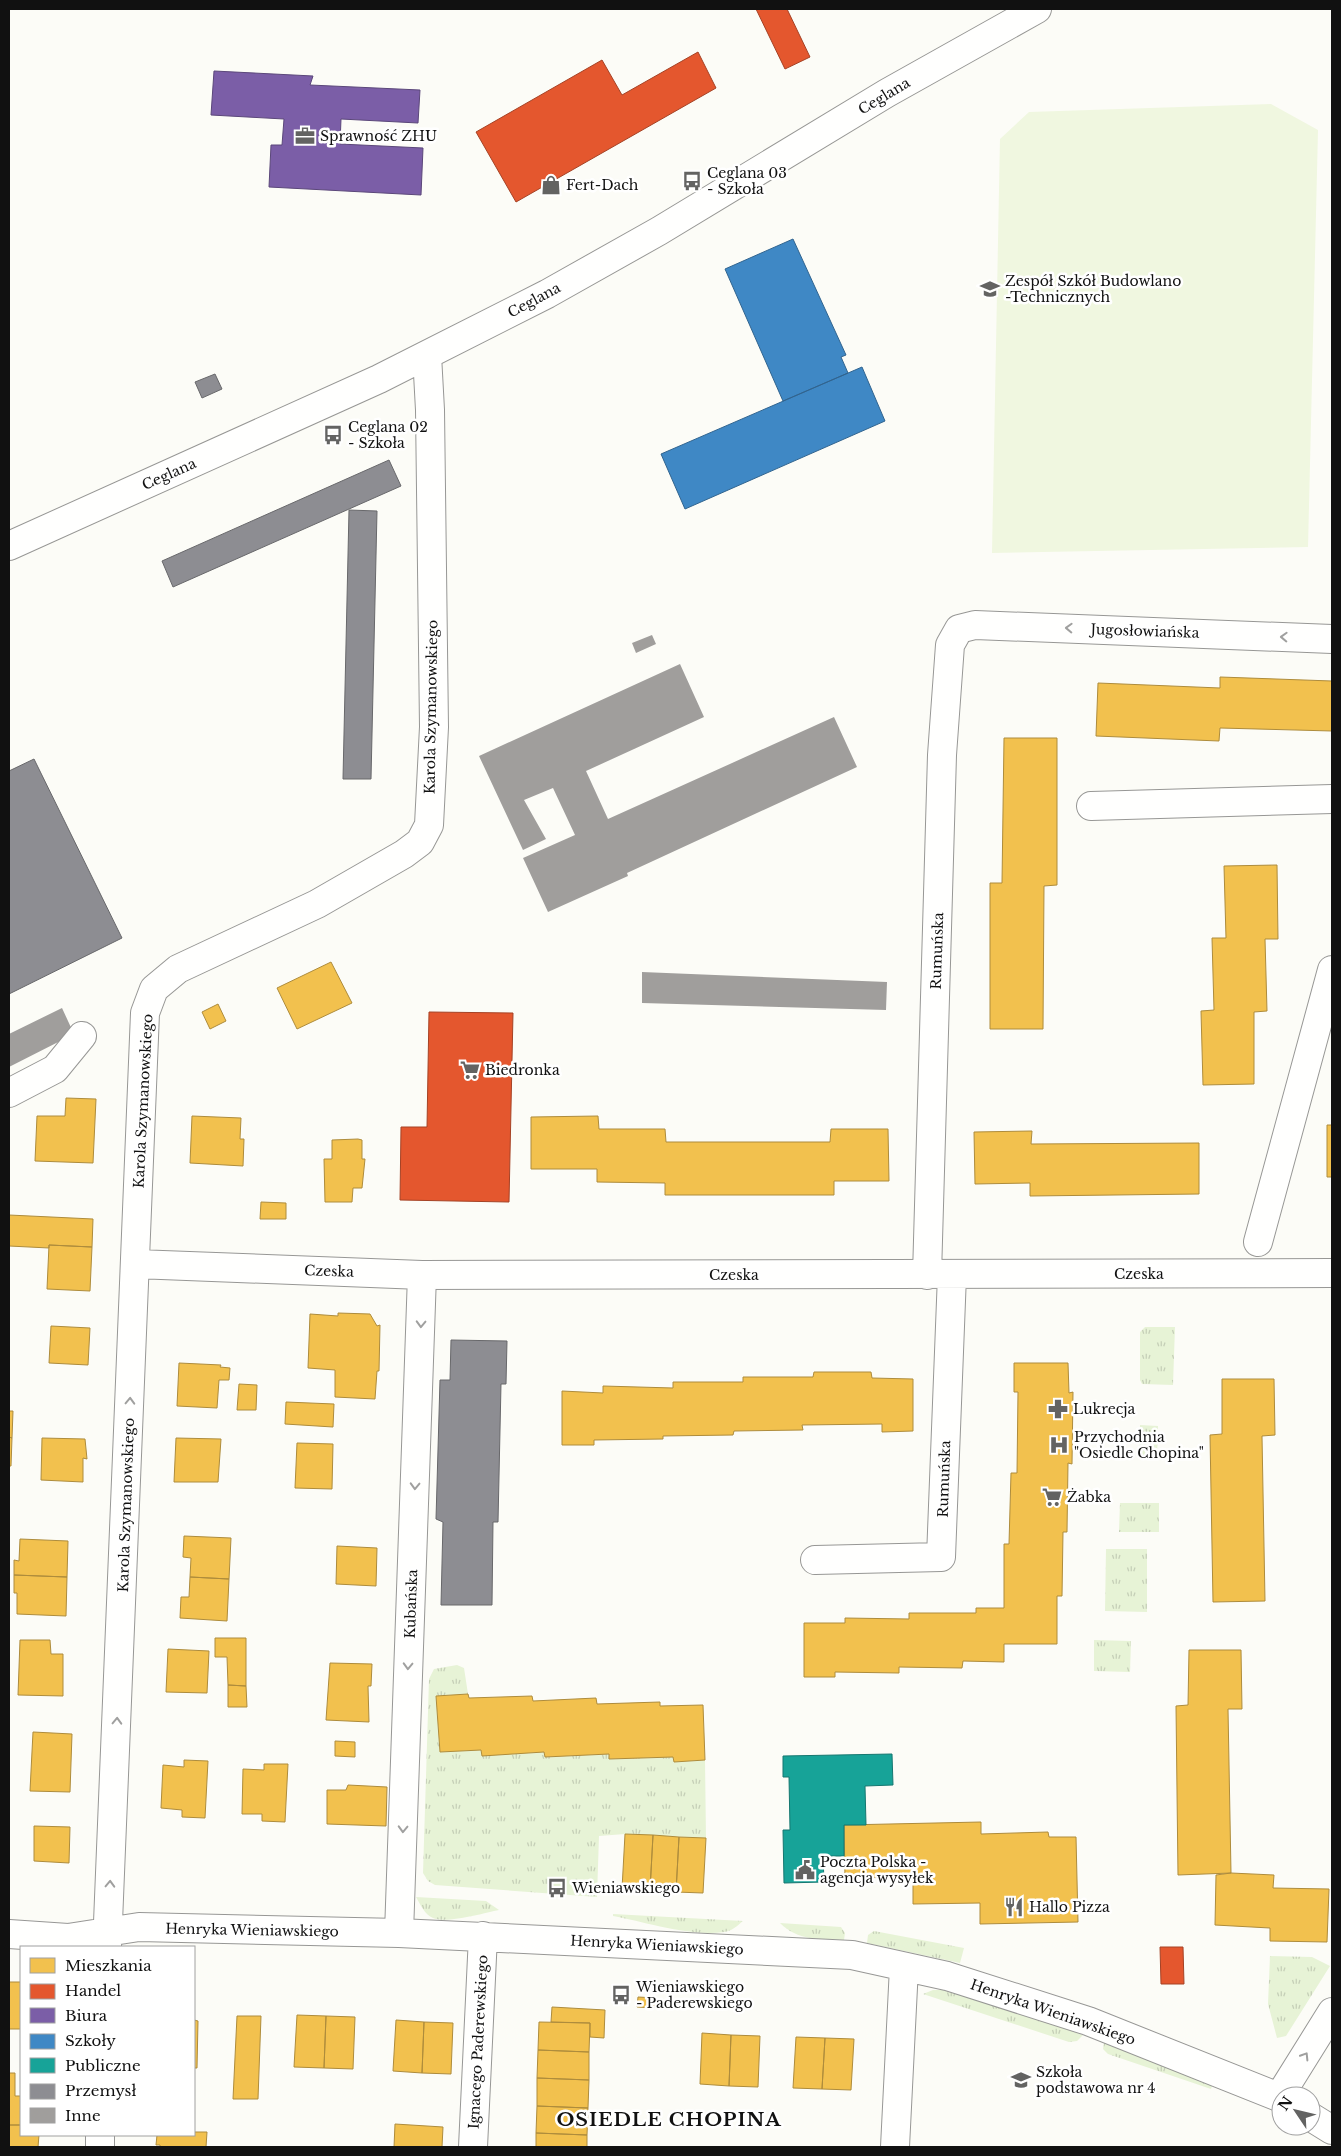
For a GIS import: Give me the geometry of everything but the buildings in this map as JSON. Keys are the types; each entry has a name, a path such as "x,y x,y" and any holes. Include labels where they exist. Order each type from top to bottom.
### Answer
{"street":[{"name":"Ceglana","path":"9,546 427,355 546,294 659,231 887,94 1037,9"},
{"name":"Karola Szymanowskiego","path":"107,1940 135,1297 145,1013 154,989 178,970 317,904 404,854 420,842 429,825 434,727 430,410 427,355"},
{"name":"Jugosłowiańska","path":"959,629 975,625 1332,639"},
{"name":"Rumuńska","path":"815,1560 941,1557 942,756 950,645 959,629"},
{"path":"1091,806 1332,799"},
{"path":"1258,1242 1332,970"},
{"path":"9,1093 55,1068 82,1036"},
{"name":"Czeska","path":"136,1264 422,1275 1332,1273"},
{"name":"Kubańska","path":"399,1933 422,1275"},
{"name":"Henryka Wieniawskiego","path":"9,1934 107,1940 139,1927 399,1933 852,1955 947,1976 1088,2021 1271,2094"},
{"name":"Ignacego Paderewskiego","path":"473,2147 484,1936"},
{"path":"895,2147 904,1967"},
{"path":"1287,2086 1332,2012"},
{"path":"1321,2123 1332,2130"}],"green space":[{"path":"1271,104 1318,130 1308,547 992,553 1000,139 1029,112"},
{"path":"1145,1327 1175,1327 1173,1385 1142,1384 1140,1380 1140,1332"},
{"path":"1140,1425 1158,1426 1157,1457 1139,1457"},
{"path":"1120,1503 1159,1503 1159,1532 1119,1532"},
{"path":"1106,1549 1147,1549 1147,1612 1105,1611"},
{"path":"1094,1640 1131,1641 1130,1672 1094,1671"},
{"path":"457,1665 464,1668 468,1694 436,1696 440,1752 481,1750 482,1755 544,1752 546,1757 609,1754 610,1759 673,1757 674,1762 705,1760 706,1838 625,1834 599,1836 597,1897 435,1885 428,1881 423,1873 429,1679 434,1669"},
{"path":"416,1897 486,1901 499,1910 456,1919 439,1920 433,1918 423,1909"},
{"path":"613,1914 743,1921 727,1931 711,1933 683,1931 613,1916"},
{"path":"780,1923 841,1927 845,1933 844,1940 809,1938 794,1933"},
{"path":"874,1931 964,1948 960,1963 867,1943 868,1935"},
{"path":"1270,1956 1312,1957 1330,1966 1286,2036 1277,2038 1268,2004"},
{"path":"933,1990 943,1990 1006,2008 1083,2035 1077,2041 1069,2042 923,1994"},
{"path":"1104,2043 1213,2083 1211,2089 1108,2054 1103,2049"}],"place":[{"name":"Sprawność ZHU","path":"305,136"},
{"name":"Ceglana 03 - Szkoła","path":"692,181"},
{"name":"Fert-Dach","path":"551,185"},
{"name":"Zespół Szkół Budowlano -Technicznych","path":"990,289"},
{"name":"Ceglana 02 - Szkoła","path":"333,435"},
{"name":"Biedronka","path":"470,1070"},
{"name":"Lukrecja","path":"1058,1409"},
{"name":"Przychodnia \"Osiedle Chopina\"","path":"1059,1445"},
{"name":"Żabka","path":"1052,1497"},
{"name":"Poczta Polska - agencja wysyłek","path":"805,1870"},
{"name":"Wieniawskiego","path":"557,1888"},
{"name":"Hallo Pizza","path":"1014,1907"},
{"name":"Wieniawskiego - Paderewskiego","path":"621,1995"},
{"name":"Szkoła podstawowa nr 4","path":"1021,2080"}],"district":[{"name":"OSIEDLE CHOPINA","path":"669,2119"}]}
